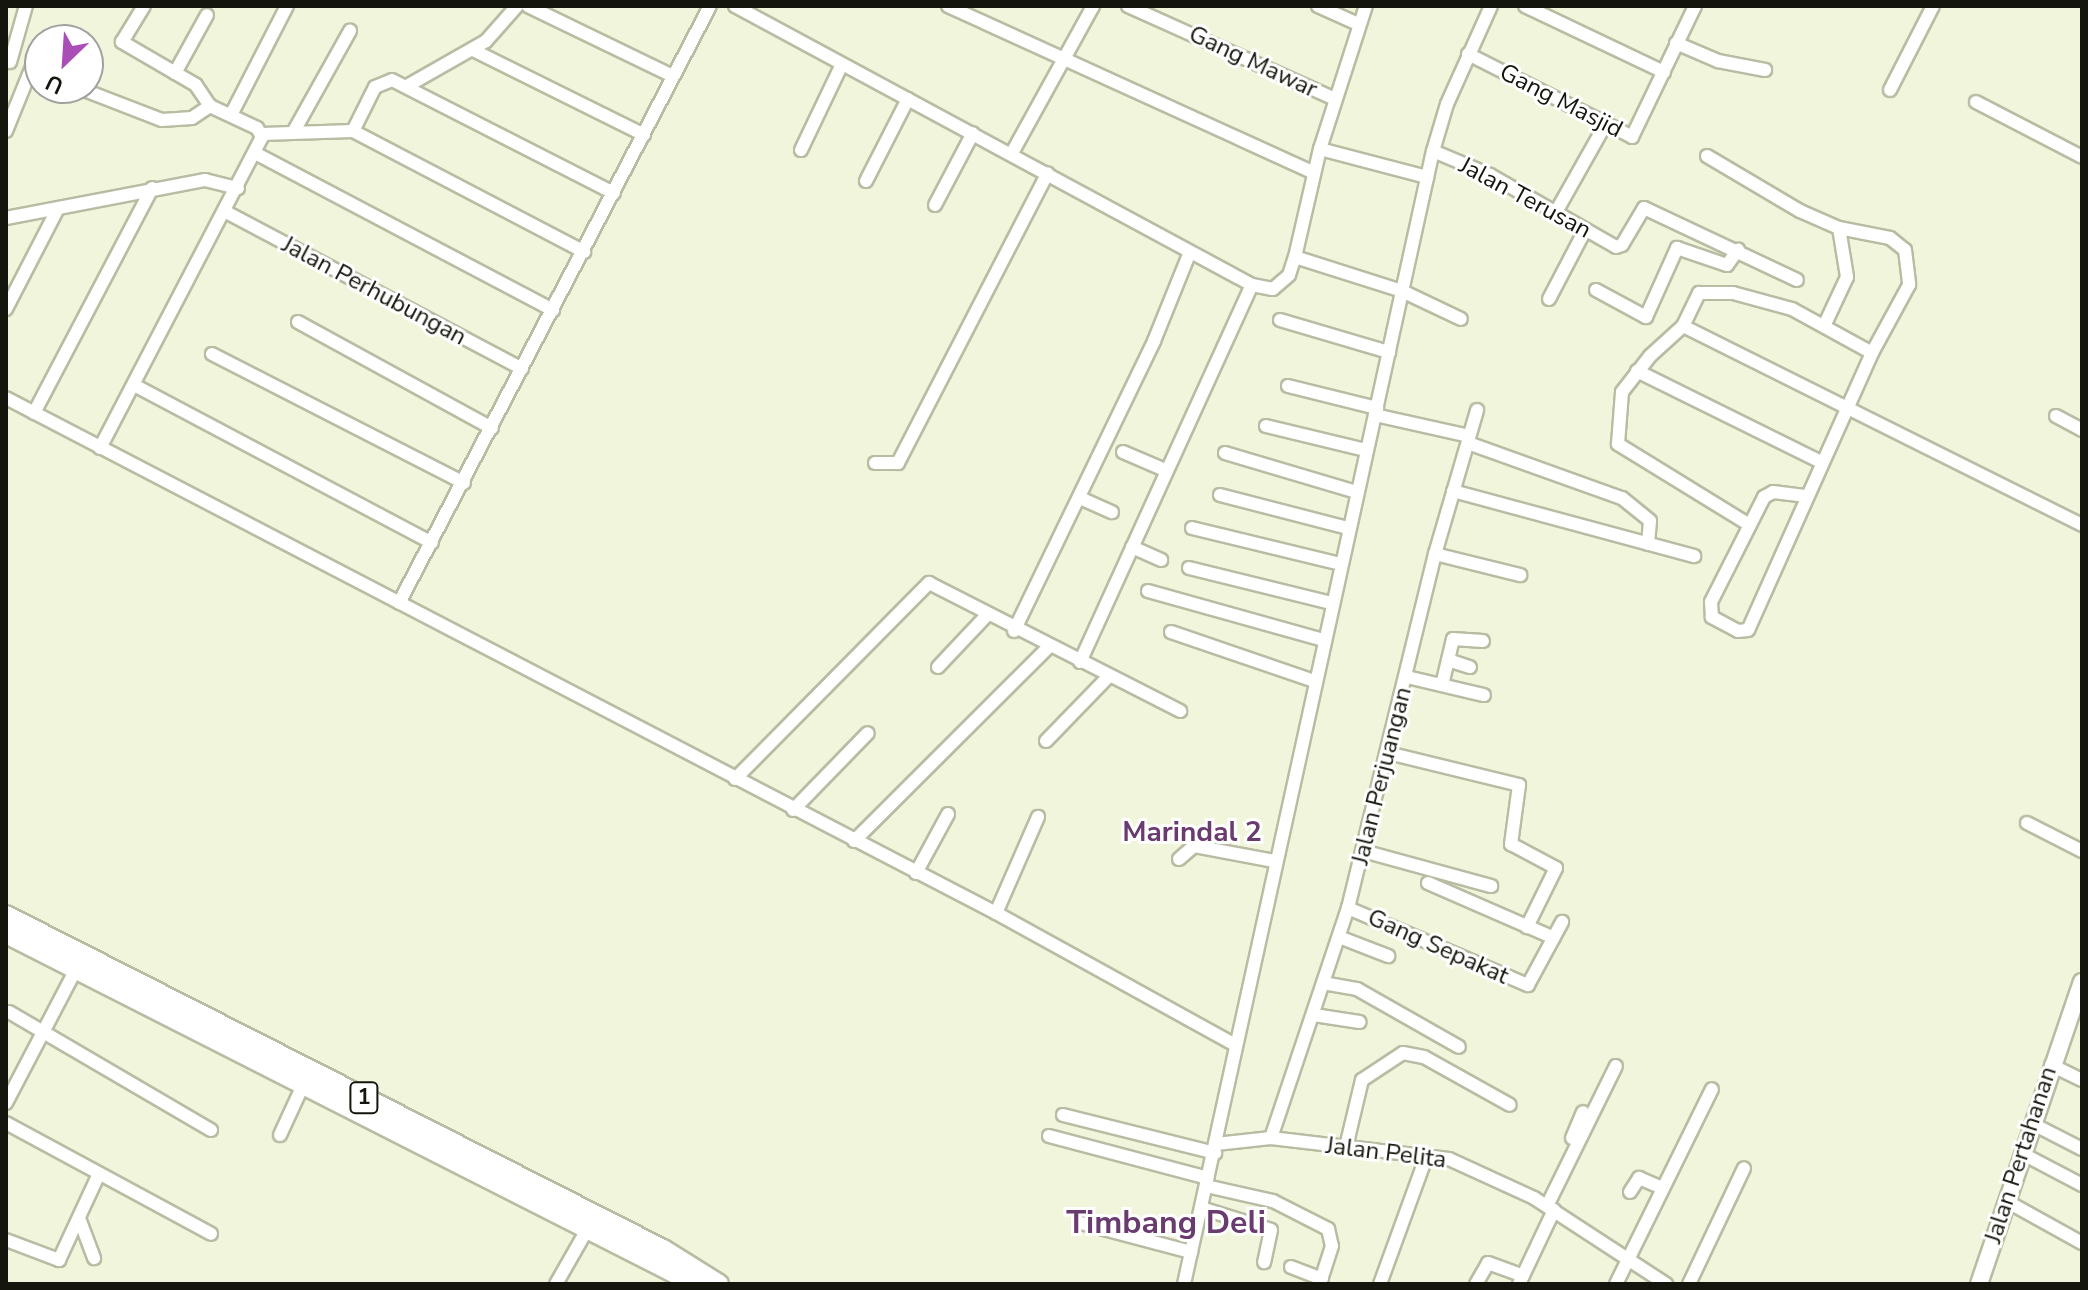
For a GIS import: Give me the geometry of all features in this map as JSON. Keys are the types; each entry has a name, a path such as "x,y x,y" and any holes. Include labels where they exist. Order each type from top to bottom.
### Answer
{"highway":[{"name":"1","path":"6,915 635,1235 719,1284"},
{"name":"1","path":"6,934 695,1284"}],"main road":[{"name":"Jalan Pertahanan","path":"1979,1284 2035,1125 2051,1065 2082,982"}],"street":[{"path":"8,61 26,6"},
{"path":"144,6 122,42 202,90 210,106 262,134 353,131 584,252"},
{"path":"231,115 287,6"},
{"path":"407,86 473,50 517,6"},
{"path":"528,6 673,76"},
{"path":"399,603 710,6"},
{"path":"735,6 1252,285 1273,289 1281,286 1295,257 1320,149 1366,6"},
{"path":"948,6 1314,173"},
{"path":"1012,153 1093,6"},
{"name":"Gang Mawar","path":"1128,6 1335,99"},
{"path":"1318,6 1358,24"},
{"path":"1184,1284 1216,1148 1233,1044 1433,151 1468,54 1491,6"},
{"path":"1525,6 1664,72 1695,6"},
{"path":"1890,90 1933,6"},
{"path":"175,73 207,15"},
{"path":"294,131 350,31"},
{"path":"1676,43 1718,61 1765,70"},
{"path":"473,50 644,135"},
{"name":"Gang Masjid","path":"1468,54 1605,125 1634,135 1664,72"},
{"path":"801,150 842,64"},
{"path":"353,131 379,82 407,86 614,193"},
{"path":"6,131 24,94"},
{"path":"104,98 162,120 192,118 210,106"},
{"path":"866,181 908,99"},
{"path":"1976,102 2082,157"},
{"path":"1556,212 1605,125"},
{"path":"935,205 973,133"},
{"path":"100,448 226,212 262,134"},
{"path":"1320,149 1427,177"},
{"name":"Jalan Terusan","path":"1433,151 1470,165 1616,247 1644,208 1738,250"},
{"path":"255,153 553,310"},
{"path":"1707,156 1800,211 1839,228 1890,238 1905,250 1909,285 1846,404 1807,496 1743,632 1708,611 1748,524 1768,493 1807,496"},
{"path":"875,463 896,466 904,454 1048,173"},
{"path":"6,218 205,180 238,188"},
{"path":"34,413 152,188"},
{"path":"6,309 57,210"},
{"name":"Jalan Perhubungan","path":"226,212 522,369"},
{"path":"1825,324 1847,277 1839,228"},
{"path":"1549,299 1585,230"},
{"path":"1596,290 1646,317 1677,248 1727,265 1738,250 1797,280"},
{"path":"1014,631 1080,498 1190,252"},
{"path":"1295,257 1402,291 1461,319"},
{"path":"1080,662 1252,285"},
{"path":"1748,524 1619,447 1619,403 1637,371 1683,326 1699,293 1716,290 1760,299 1825,324 1872,353"},
{"path":"1280,320 1389,352"},
{"path":"298,322 492,428"},
{"path":"1683,326 1846,404 2082,525"},
{"path":"212,354 464,483"},
{"path":"1637,371 1821,462"},
{"path":"134,385 432,543"},
{"path":"1288,386 1468,439 1622,498 1650,521 1648,544"},
{"path":"6,398 996,913 1233,1044"},
{"name":"Jalan Perjuangan","path":"1271,1138 1348,908 1435,554 1477,410"},
{"path":"2056,416 2082,430"},
{"path":"1266,426 1366,450"},
{"path":"1123,452 1165,470"},
{"path":"1225,453 1357,492"},
{"path":"1453,491 1694,556"},
{"path":"1220,495 1348,528"},
{"path":"1080,498 1112,512"},
{"path":"1192,528 1341,564"},
{"path":"1132,547 1161,560"},
{"path":"1435,554 1520,575"},
{"path":"1189,568 1332,603"},
{"path":"735,779 925,585 942,587 1014,631 1180,711"},
{"path":"1148,591 1324,640"},
{"path":"938,667 986,616"},
{"path":"1171,632 1314,681"},
{"path":"1442,685 1454,638 1483,641"},
{"path":"854,841 1048,648"},
{"path":"1448,660 1470,667"},
{"path":"1046,741 1108,677"},
{"path":"1407,677 1484,695"},
{"path":"793,810 868,733"},
{"path":"1388,753 1519,785 1511,844 1556,868 1527,927"},
{"path":"916,873 948,814"},
{"path":"996,913 1038,817"},
{"path":"2027,823 2082,851"},
{"path":"1179,859 1194,846 1274,861"},
{"path":"1363,851 1491,886"},
{"path":"1460,897 1465,877"},
{"path":"1428,883 1554,938 1562,922"},
{"name":"Gang Sepakat","path":"1348,908 1528,985 1554,938"},
{"path":"1339,937 1388,956"},
{"path":"6,1103 76,969"},
{"path":"1323,983 1352,986 1459,1047"},
{"path":"9,1012 211,1130"},
{"path":"1314,1015 1359,1022"},
{"path":"1346,1147 1362,1080 1403,1053 1424,1057 1510,1105"},
{"path":"2051,1065 2082,1080"},
{"path":"1547,1206 1616,1066"},
{"path":"280,1135 304,1083"},
{"path":"1616,1284 1712,1089"},
{"path":"1476,1284 1488,1263 1521,1280 1583,1112"},
{"path":"1063,1115 1216,1148"},
{"path":"6,1123 211,1234"},
{"path":"2035,1125 2082,1149"},
{"path":"1049,1136 1273,1201 1328,1229 1332,1246 1321,1281 1291,1267"},
{"name":"Jalan Pelita","path":"1216,1148 1271,1138 1427,1155 1465,1164 1547,1206 1628,1262 1666,1284"},
{"path":"2023,1154 2082,1185"},
{"path":"1380,1284 1427,1155"},
{"path":"1689,1284 1744,1168"},
{"path":"6,1240 57,1262 99,1174"},
{"path":"1630,1192 1639,1178 1663,1188"},
{"path":"2008,1202 2082,1243"},
{"path":"1201,1208 1271,1230 1264,1262"},
{"path":"79,1218 94,1258"},
{"path":"1081,1223 1191,1252"},
{"path":"556,1284 588,1228"}],"district":[{"name":"Marindal 2","path":"1192,832"},
{"name":"Timbang Deli","path":"1166,1223"}]}
